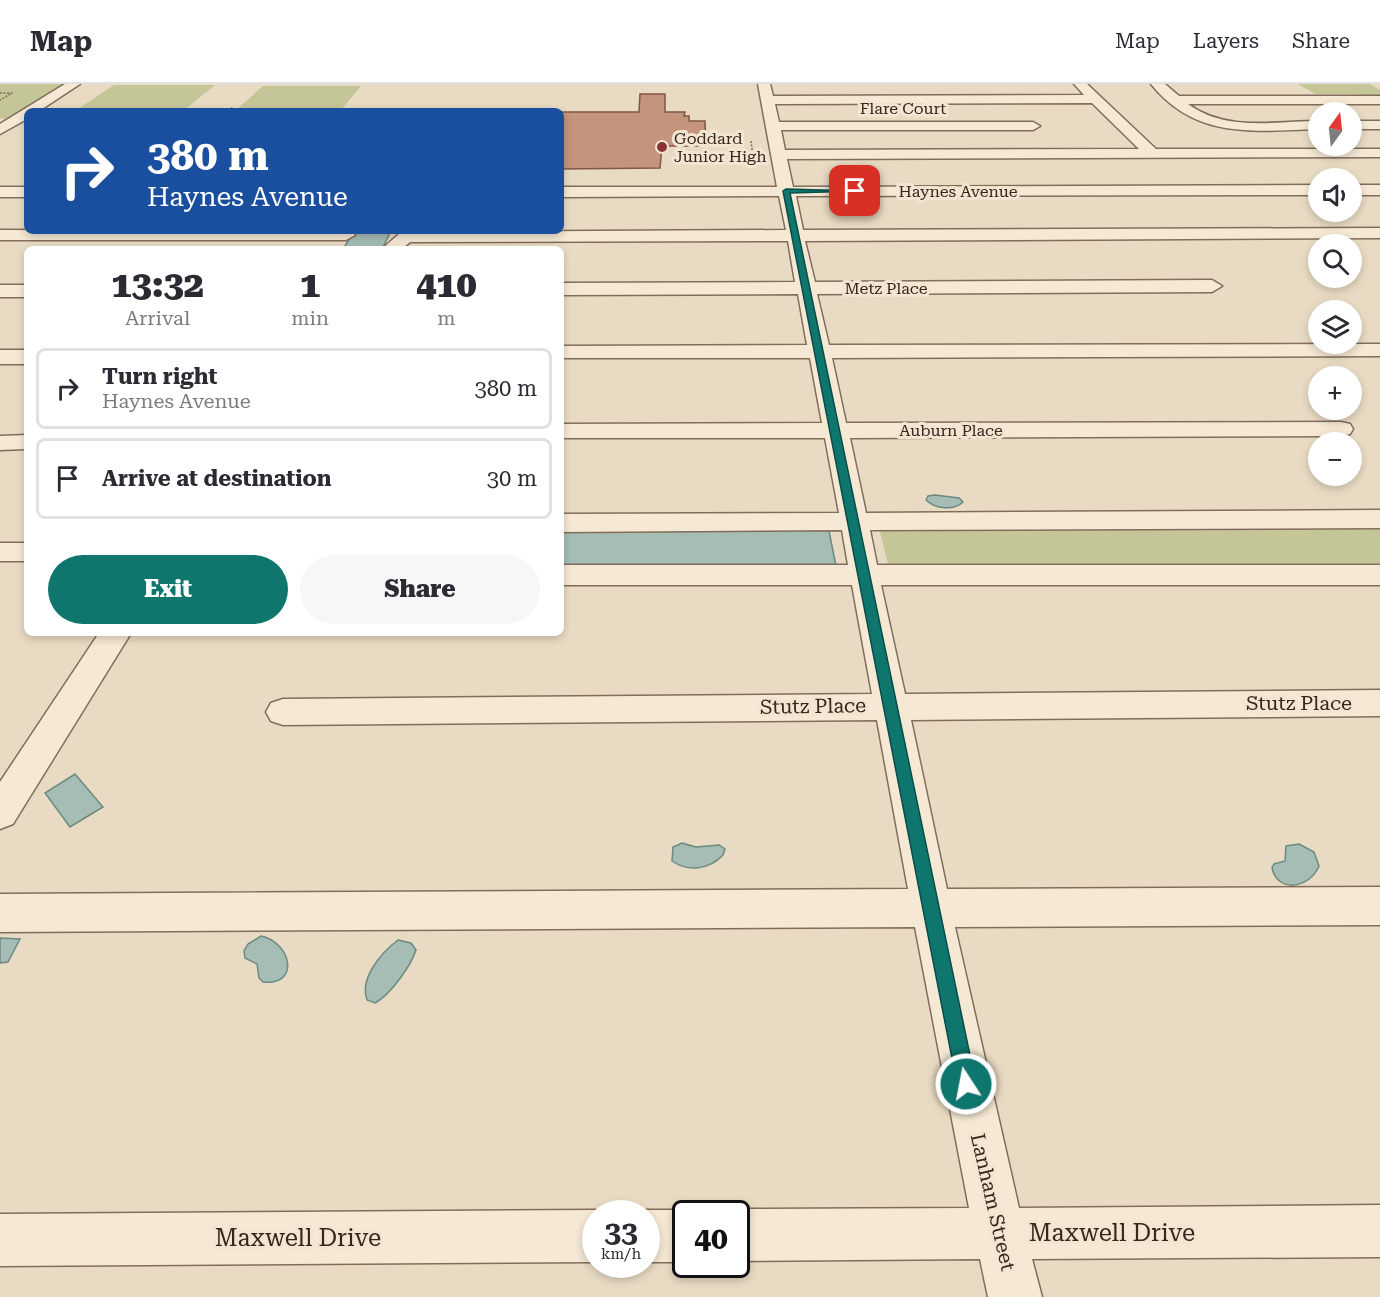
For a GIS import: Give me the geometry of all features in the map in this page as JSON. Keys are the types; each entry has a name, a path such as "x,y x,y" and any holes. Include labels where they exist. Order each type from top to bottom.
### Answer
{"street":[{"path":"35,108 74,84"},
{"path":"1080,84 1151,153"},
{"path":"1157,84 1198,116 1224,124 1308,125"},
{"path":"766,128 1095,99"},
{"path":"1177,100 1380,100"},
{"path":"1314,100 1318,102"},
{"path":"0,130 7,122 24,114"},
{"path":"1362,124 1380,125"},
{"name":"Flare Court","path":"766,128 1033,126"},
{"path":"766,128 1151,153 1380,153"},
{"name":"Lanham Street","path":"766,128 786,191 975,1128 1002,1234 1015,1297"},
{"name":"Haynes Avenue","path":"564,192 1308,190"},
{"path":"1362,190 1380,190"},
{"path":"0,192 24,192"},
{"path":"396,246 406,237 1380,233"},
{"path":"0,235 346,235"},
{"name":"Metz Place","path":"564,289 1212,286"},
{"path":"0,291 24,291"},
{"path":"564,352 1380,350"},
{"path":"0,357 24,357"},
{"name":"Auburn Place","path":"564,431 1341,429"},
{"path":"0,443 24,442"},
{"path":"564,523 1380,519"},
{"path":"0,552 24,552"},
{"path":"564,575 1380,574"},
{"path":"0,813 113,636"},
{"name":"Stutz Place","path":"283,712 1380,703"},
{"path":"0,912 1380,906"},
{"name":"Maxwell Drive","path":"750,1235 1380,1231"},
{"name":"Maxwell Drive","path":"0,1240 582,1236"}],"path":[{"path":"0,93 12,93 0,100"}],"green space":[{"path":"0,84 74,84 35,108 24,108 24,115 13,122 0,118"},
{"path":"1298,84 1370,84 1380,90 1380,98 1362,98 1356,94 1315,94"},
{"path":"114,85 215,85 187,108 80,108"},
{"path":"263,86 361,86 343,108 238,108"},
{"path":"1380,519 1380,574 891,576 877,520"}],"shaded area":[{"path":"352,234 390,234 384,246 345,246"},
{"path":"928,496 959,498 963,502 955,507 939,507 926,500"},
{"path":"828,526 838,576 564,572 564,530"},
{"path":"75,774 103,807 70,827 45,793"},
{"path":"682,843 696,847 719,845 725,849 723,855 711,864 691,868 672,861 673,847"},
{"path":"1299,844 1314,852 1319,866 1309,879 1302,883 1287,885 1275,876 1272,868 1274,864 1285,861 1286,846"},
{"path":"261,936 279,946 288,963 283,977 275,981 263,982 259,978 257,964 245,958 244,951 248,944"},
{"path":"0,938 20,939 8,962 0,963"},
{"path":"398,940 411,943 416,950 410,964 387,994 375,1003 367,1000 366,983 373,966"}],"building":[{"path":"640,94 665,94 665,112 685,112 684,116 689,116 689,121 705,121 706,146 662,146 660,168 564,169 564,112 639,112"}],"place":[{"name":"Goddard Junior High","path":"662,147"}],"route":[{"path":"855,191 786,191 966,1084"}]}
